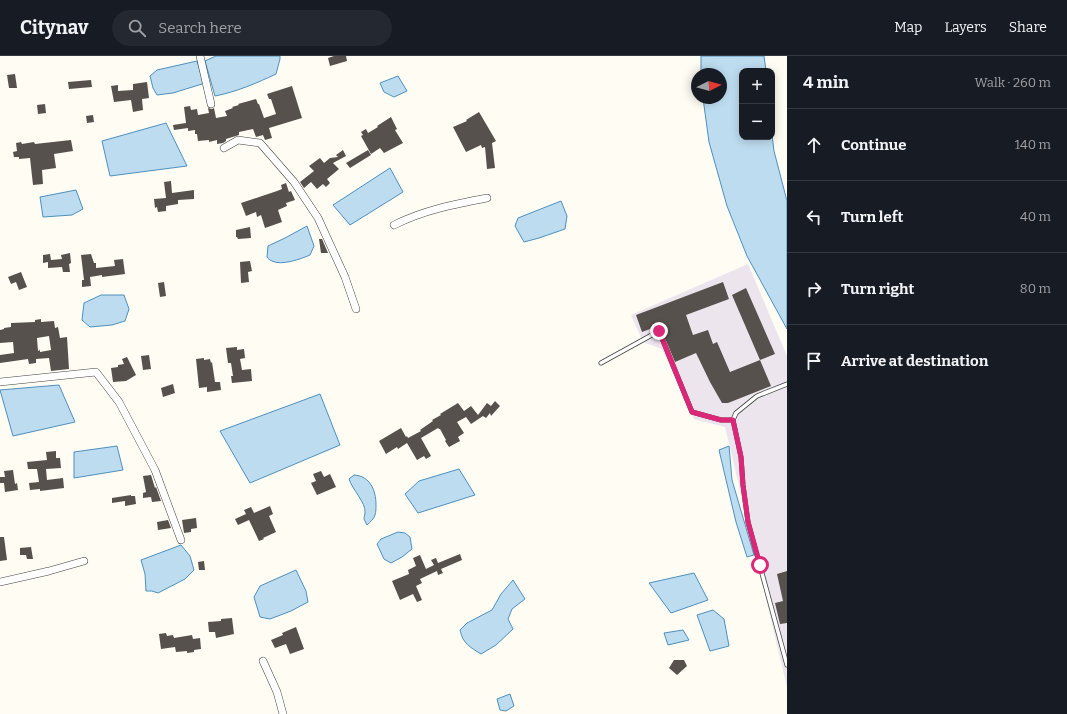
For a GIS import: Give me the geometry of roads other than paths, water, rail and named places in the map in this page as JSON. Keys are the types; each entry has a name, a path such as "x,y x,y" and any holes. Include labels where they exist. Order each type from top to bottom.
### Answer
{"street":[{"path":"200,56 211,104"},
{"path":"224,148 238,140 260,143 294,182 318,218 345,277 356,309"},
{"path":"394,225 406,219 446,206 487,198"},
{"path":"0,382 96,372 119,402 155,470 181,540"},
{"path":"0,582 49,571 84,561"},
{"path":"263,661 277,692 284,714"}],"lane":[{"path":"601,364 659,331 692,412 721,420 733,420"},
{"path":"787,384 757,396 736,413 733,420 741,457 748,522 787,665"}],"water":[{"path":"216,56 280,56 280,59 276,74 246,87 215,96 205,61"},
{"path":"701,56 764,56 766,68 739,68 739,140 773,140 787,201 787,329 747,256 727,206 709,142 704,104 727,104 727,68 701,68"},
{"path":"197,61 203,81 202,84 173,93 157,95 153,88 150,76 157,70"},
{"path":"398,76 407,91 394,97 384,92 380,83"},
{"path":"166,123 187,166 110,176 102,141"},
{"path":"390,168 403,192 350,225 333,205"},
{"path":"76,190 83,209 72,215 43,217 40,197"},
{"path":"561,201 567,216 565,229 524,242 515,226 518,218"},
{"path":"307,226 314,246 310,255 296,260 280,263 271,261 267,257 268,246"},
{"path":"101,295 124,295 129,309 125,321 112,325 90,327 82,320 84,303"},
{"path":"59,385 75,422 13,436 0,390"},
{"path":"320,394 340,445 250,483 220,431"},
{"path":"117,446 123,470 74,478 74,452"},
{"path":"729,446 732,480 754,555 747,557 736,522 719,450"},
{"path":"459,469 475,495 418,513 405,494 419,481"},
{"path":"354,475 360,476 368,481 375,494 375,514 373,519 367,525 364,519 365,508 349,479"},
{"path":"398,532 405,533 410,537 412,549 391,563 384,559 377,544 381,539"},
{"path":"181,545 190,556 194,570 185,579 158,593 146,591 145,574 141,560"},
{"path":"296,570 306,591 308,602 291,611 270,619 260,617 254,597 260,586"},
{"path":"694,573 708,600 671,613 649,583"},
{"path":"513,580 525,599 512,609 508,619 513,629 496,645 481,654 465,642 460,630 467,623 492,610 501,594"},
{"path":"713,610 724,619 729,646 710,651 697,615"},
{"path":"683,630 689,640 668,645 664,633"},
{"path":"510,694 514,706 506,711 500,710 497,699"}]}
